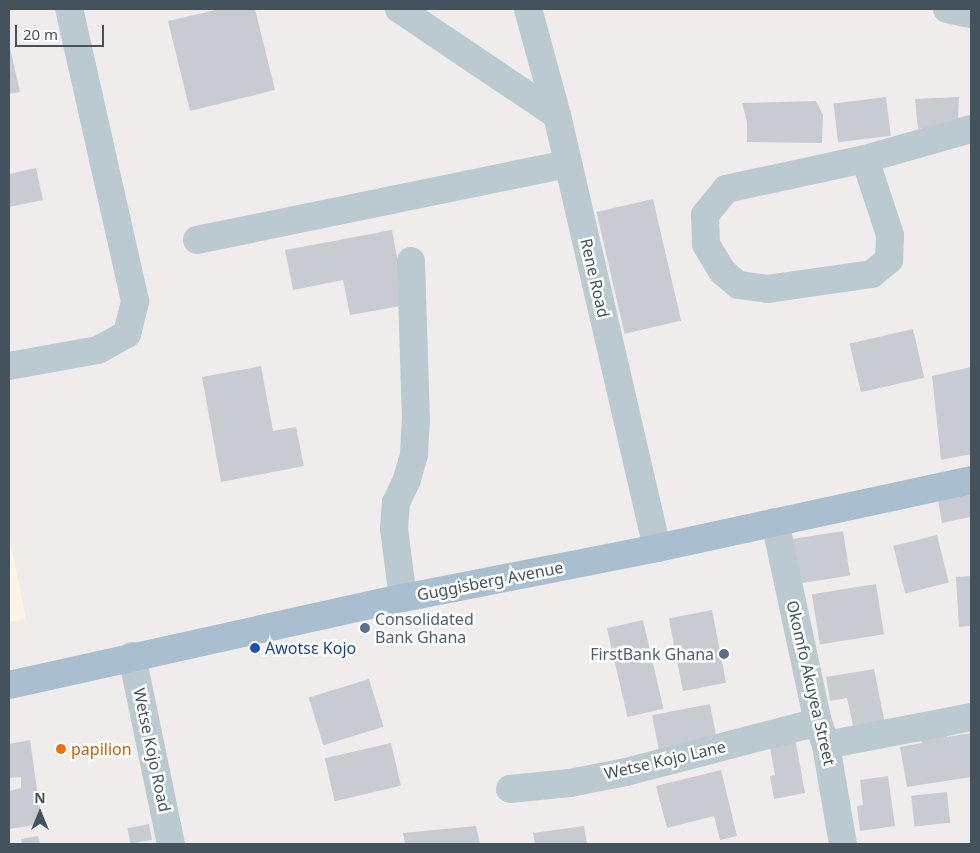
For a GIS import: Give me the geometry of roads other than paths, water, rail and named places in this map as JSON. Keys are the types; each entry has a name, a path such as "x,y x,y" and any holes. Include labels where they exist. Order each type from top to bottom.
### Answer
{"main road":[{"name":"Guggisberg Avenue","path":"9,685 132,656 403,598 657,548 971,480"}],"street":[{"path":"9,366 98,350 127,334 135,301 69,9"},
{"path":"399,9 557,115"},
{"name":"Rene Road","path":"528,9 557,115 657,548"},
{"path":"947,9 971,14"},
{"path":"865,159 890,235 889,260 872,274 768,289 738,285 722,272 706,244 705,215 726,189 865,159 971,130"},
{"path":"197,240 568,164"},
{"path":"403,598 394,529 396,502 407,479 414,454 416,422 411,261"},
{"name":"Okomfo Akuyea Street","path":"775,522 822,734 843,844"},
{"name":"Wetse Kojo Road","path":"132,656 171,844"},
{"name":"Wetse Kojo Lane","path":"510,789 570,783 822,734 971,717"}],"place":[{"name":"Consolidated Bank Ghana","path":"365,628"},
{"name":"Awotsɛ Kojo","path":"255,648"},
{"name":"FirstBank Ghana","path":"724,654"},
{"name":"papilion","path":"61,749"}]}
